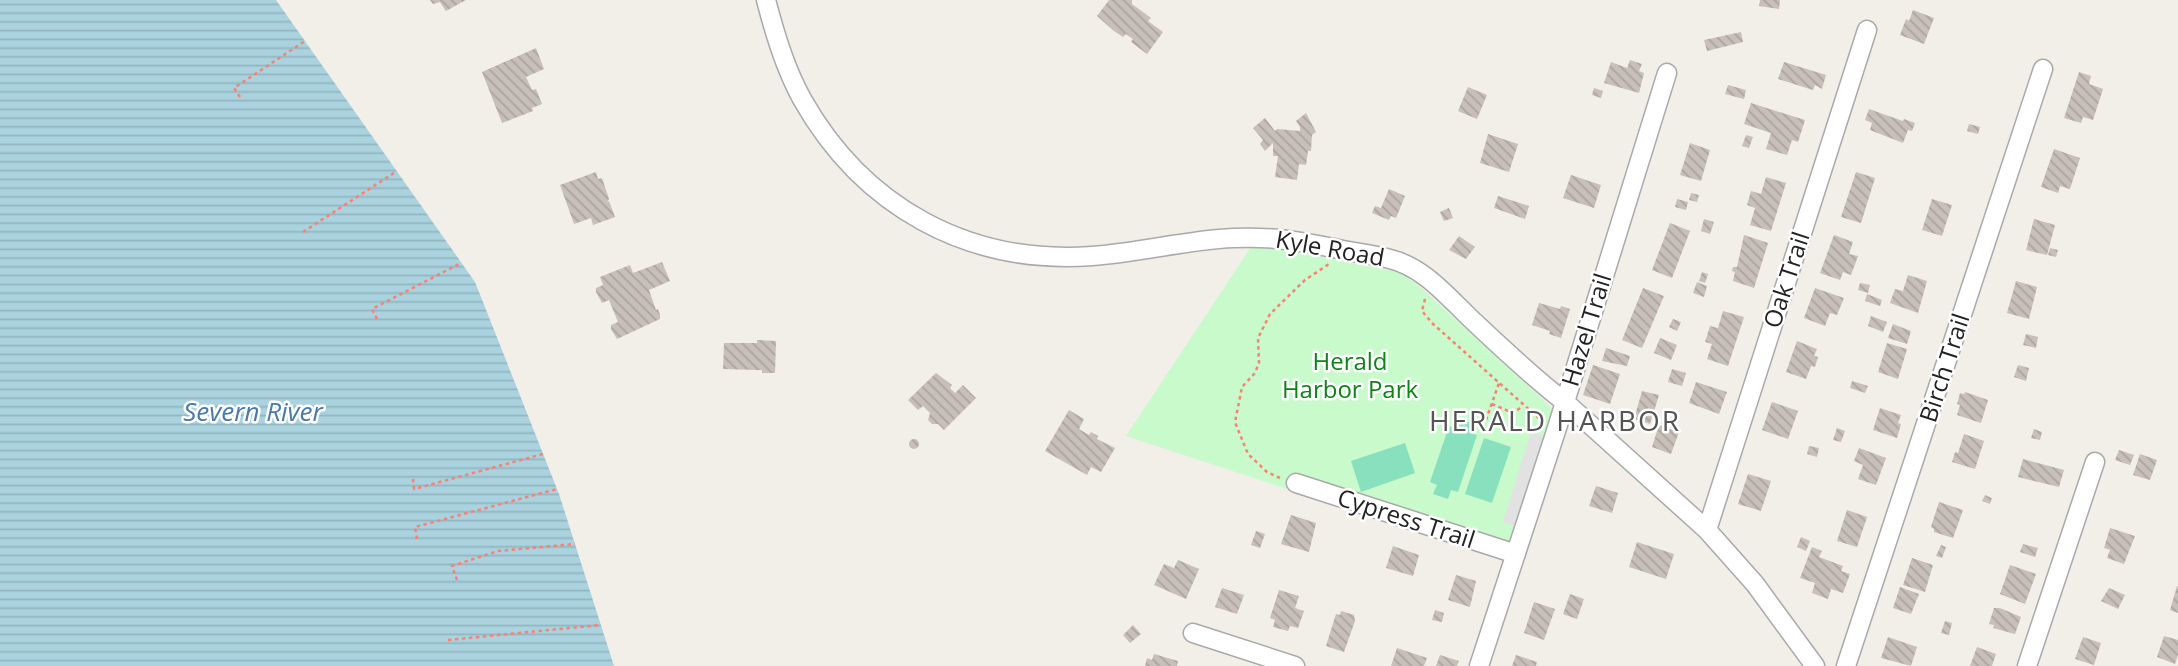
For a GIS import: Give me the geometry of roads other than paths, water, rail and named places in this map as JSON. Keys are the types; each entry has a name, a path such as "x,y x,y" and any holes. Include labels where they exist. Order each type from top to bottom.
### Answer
{"street":[{"name":"Kyle Road","path":"766,0 779,48 802,98 825,136 853,169 918,221 981,246 1020,255 1092,256 1233,238 1284,238 1393,259 1424,275 1541,384 1565,402 1707,530 1755,584 1815,666"},
{"name":"Oak Trail","path":"1707,530 1867,30"},
{"name":"Birch Trail","path":"1846,666 2043,69"},
{"name":"Hazel Trail","path":"1479,666 1556,431 1667,73"},
{"path":"2027,666 2095,461"},
{"name":"Cypress Trail","path":"1296,483 1516,554"},
{"path":"1193,633 1296,666"}],"water":[{"name":"Severn River","path":"0,0 276,0 475,282 559,494 614,666 0,666"}],"district":[{"name":"HERALD HARBOR","path":"1555,421"}],"park label":[{"name":"Herald Harbor Park","path":"1350,376"}]}
